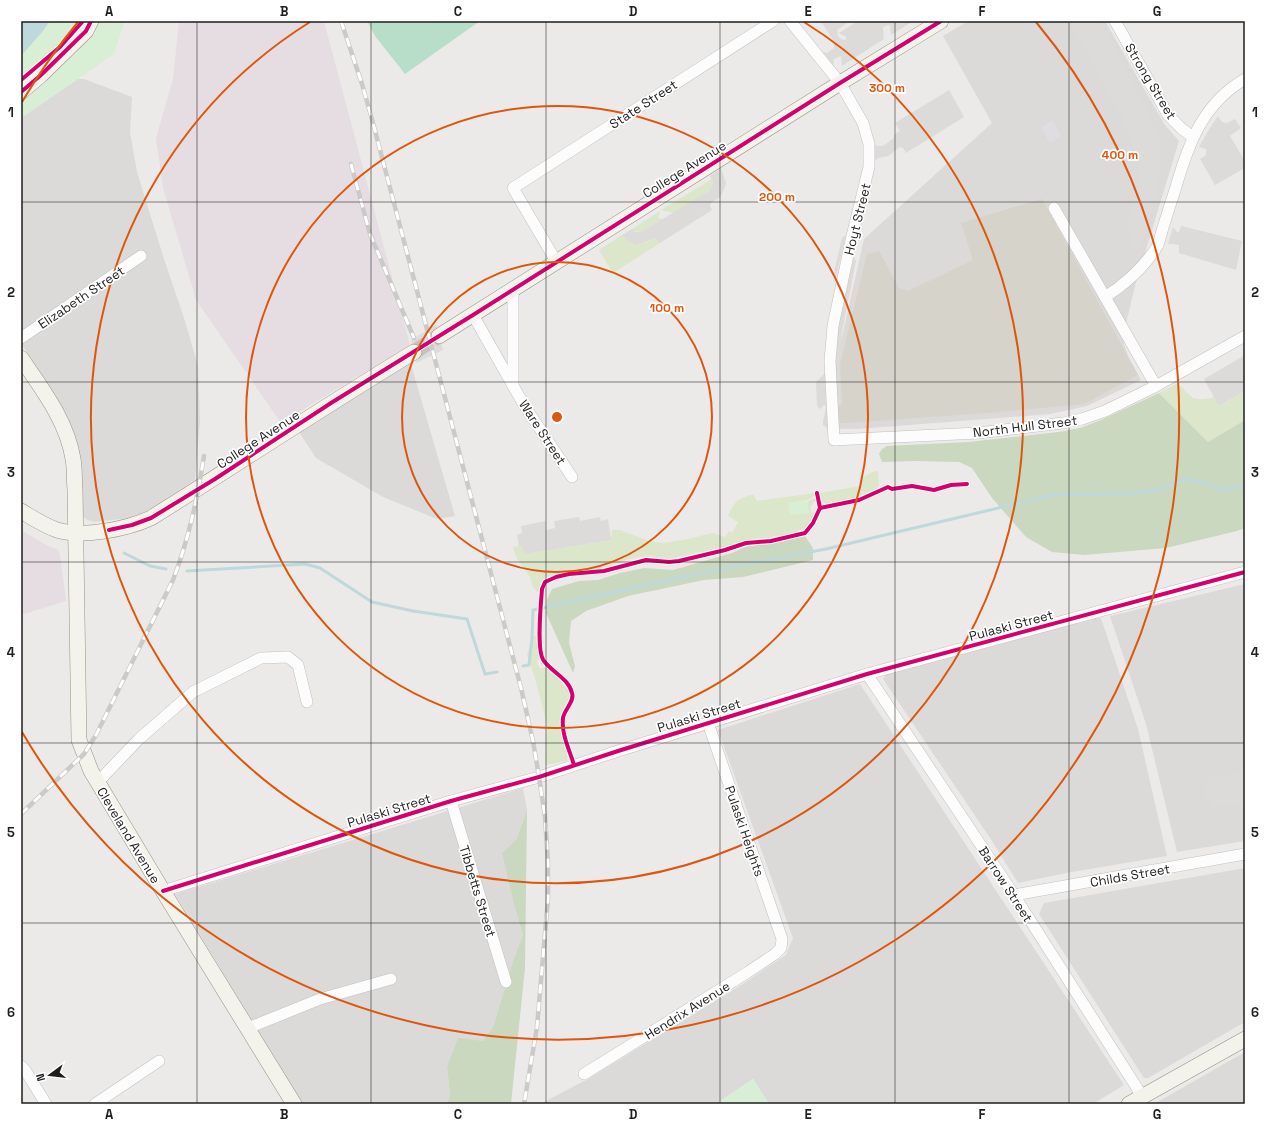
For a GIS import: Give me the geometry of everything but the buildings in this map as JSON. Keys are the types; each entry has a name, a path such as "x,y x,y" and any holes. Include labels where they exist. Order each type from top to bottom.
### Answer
{"street":[{"path":"21,92 42,75 86,31 91,21"},
{"name":"State Street","path":"556,261 513,188 773,21"},
{"name":"Hoyt Street","path":"790,21 840,83 863,123 869,144 869,167 850,243 833,326 830,361 834,440"},
{"name":"College Avenue","path":"439,336 556,261 941,21"},
{"name":"Strong Street","path":"1115,21 1168,115 1182,129 1193,137"},
{"path":"1105,297 1135,275 1145,264 1158,245 1185,156 1193,137 1213,106 1245,79"},
{"path":"1054,208 1156,386"},
{"name":"Elizabeth Street","path":"21,338 141,256"},
{"name":"Ware Street","path":"513,289 513,386"},
{"name":"Ware Street","path":"473,315 524,405 572,477"},
{"name":"North Hull Street","path":"834,440 978,433 1063,423 1082,419 1156,386 1245,336"},
{"name":"College Avenue","path":"21,511 43,524 58,530 75,532 109,530 132,525 151,518 222,475 331,403 414,352"},
{"name":"Cleveland Avenue","path":"21,358 59,416 66,433 73,459 79,740 87,763 163,891 294,1104"},
{"name":"Pulaski Street","path":"163,891 451,801 539,777 867,674 1245,572"},
{"path":"98,782 139,739 193,692 260,658 288,657 298,666 307,702"},
{"name":"Barrow Street","path":"867,674 1014,895 1135,1100"},
{"name":"Pulaski Heights","path":"708,723 782,939"},
{"name":"Tibbetts Street","path":"451,801 506,982"},
{"name":"Childs Street","path":"1014,895 1245,854"},
{"name":"Hendrix Avenue","path":"584,1074 775,954 781,948 782,939"},
{"path":"248,1028 320,999 391,979"},
{"path":"1135,1100 1245,1039"},
{"path":"95,1104 159,1061"},
{"path":"21,1066 46,1104"}],"shaded area":[{"path":"179,21 324,21 410,345 281,423 196,300 163,188 156,138 173,79"},
{"path":"821,21 846,21 847,23 837,30 838,36 841,39 846,40 846,37 839,33 858,21 913,21 891,35 890,26 885,26 883,28 884,39 842,66 841,56 834,59 833,66 823,52 827,53 834,48 834,42"},
{"path":"968,21 1105,21 1165,125 1179,141 1135,286 1126,324 1124,345 1128,356 1141,380 1087,406 1050,414 858,429 828,429 823,425 823,421 864,239 992,123 943,36"},
{"path":"1069,21 1100,21 1148,111 1158,134 1161,145 1159,177 1153,205 1140,248 1132,245 1133,237 1125,233 1142,176 1135,153 1121,115"},
{"path":"78,79 84,79 132,97 130,132 137,172 198,366 200,420 195,480 147,511 130,518 95,522 87,520 83,516 81,461 68,418 21,343 21,118"},
{"path":"949,90 964,117 906,153 903,148 900,147 888,156 878,158 874,162 873,143 877,146 883,146 894,138 894,135 900,131 895,123"},
{"path":"1218,116 1222,122 1227,123 1235,119 1241,128 1230,136 1245,161 1245,168 1215,185 1200,159 1206,155 1206,149 1199,147"},
{"path":"1052,120 1061,136 1050,143 1041,128"},
{"path":"721,168 726,183 720,197 711,203 710,206 712,210 660,243 655,238 636,245 628,241 622,235 632,229 635,232 641,232 709,191 713,183 710,176"},
{"path":"1042,199 1138,375 1084,404 1001,412 845,423 826,422 867,254 879,251 899,288 908,291 973,260 961,223"},
{"path":"1181,226 1242,241 1236,270 1179,253 1179,245 1168,244 1173,227 1177,232 1179,232"},
{"path":"846,235 836,277 834,272 842,238"},
{"path":"854,257 856,261 842,332 840,361 842,403 838,408 836,355 838,324"},
{"path":"1245,355 1245,391 1219,406 1204,379"},
{"path":"410,361 455,516 437,519 383,497 316,458 299,432"},
{"path":"825,373 826,406 824,405 820,409 817,406 816,382"},
{"path":"579,517 580,521 600,517 601,521 608,519 611,540 525,554 522,546 519,546 517,535 522,533 521,526 546,521 546,530 555,528 554,521"},
{"path":"21,530 48,546 57,549 60,554 66,601 21,615"},
{"path":"1245,584 1245,841 1177,852 1146,724 1110,616"},
{"path":"1092,618 1101,618 1138,729 1167,856 1066,873 1018,883 992,841 883,679 887,673"},
{"path":"860,684 1124,1085 1093,1104 769,1104 753,1079 716,1104 540,1104 588,1079 738,987 786,955 793,938 718,730"},
{"path":"1245,772 1245,801 1211,807 1210,800 1206,799 1206,779"},
{"path":"523,788 527,810 516,840 515,908 523,935 513,961 493,1027 483,1041 447,1067 450,1095 447,1104 303,1104 175,894"},
{"path":"1245,868 1245,1022 1148,1078 1144,1078 1039,914 1044,903"},
{"path":"1245,1052 1245,1104 1154,1104"}],"green space":[{"path":"21,21 125,21 114,54 21,118"},
{"path":"367,21 480,21 405,74 375,36"},
{"path":"712,179 713,183 709,191 674,213 661,210"},
{"path":"660,211 658,218 663,219 641,232 633,231 632,229"},
{"path":"622,235 628,241 646,242 655,238 660,243 613,273 599,250"},
{"path":"1176,384 1194,398 1201,399 1214,397 1220,406 1245,391 1245,420 1208,442 1159,393"},
{"path":"1159,393 1208,442 1245,420 1245,528 1166,548 1084,555 1052,552 1026,537 992,498 972,468 959,462 882,462 879,454 882,449 887,446 969,442 1059,432 1080,428"},
{"path":"878,471 879,487 854,499 826,504 821,501 820,493 860,486 860,479"},
{"path":"814,493 814,496 807,500 789,503 808,513 807,502 814,498 815,501 811,507 814,514 806,528 784,535 749,540 729,546 668,559 650,556 633,558 592,571 574,570 557,573 541,581 539,591 537,592 533,587 530,577 517,559 513,547 522,545 525,554 611,540 612,530 620,530 649,541 663,543 713,533 725,537 729,531 732,533 738,522 728,516 730,511 737,501 744,497 753,494 757,501"},
{"path":"806,500 809,513 790,515 788,503"},
{"path":"805,536 813,548 813,560 743,577 704,580 628,596 586,611 571,621 569,643 575,666 573,673 546,613 547,600 552,589 579,581 598,580 620,573 644,568 673,570 732,553 745,547"},
{"path":"534,636 538,636 539,655 537,663 540,668 547,668 560,680 570,693 570,698 560,717 560,729 567,751 567,761 545,765 547,725 527,654"},
{"path":"527,810 525,968 511,1104 447,1104 450,1095 447,1067 458,1038 483,1041 493,1027 513,961 523,935 502,853 516,840"},
{"path":"753,1079 769,1104 716,1104"}],"water":[{"path":"21,21 50,21 21,56"}],"pier":[{"path":"436,325 443,350 416,363 411,340"}],"waterway":[{"path":"523,666 529,665 533,610 720,569 826,549 1053,495 1135,493 1161,489 1184,479 1203,482 1221,490 1245,485"},
{"path":"124,553 150,566 166,569"},
{"path":"187,571 305,564 320,568 372,602 413,611 467,619 485,674 497,672"}],"tunnel":[{"path":"414,352 439,336"}],"railway":[{"path":"341,21 373,123 521,688 533,741 545,817 548,863 548,899 537,1027 524,1104"},
{"path":"351,164 370,234 414,338"},
{"path":"21,814 84,754 96,735 173,580 184,549 192,519 204,456"}],"cycle path":[{"path":"21,80 60,47 83,21"},
{"path":"21,92 41,75 86,31 91,21"},
{"path":"109,530 132,525 151,518 215,479 331,403 941,21"},
{"path":"820,508 859,500 888,487 892,489 912,486 934,490 951,485 967,484"},
{"path":"574,765 563,730 563,718 573,696 570,688 564,680 544,661 540,648 542,589 545,582 556,577 569,574 604,571 646,560 669,562 679,561 725,550 746,543 771,541 805,533 813,523 820,508 817,493"},
{"path":"163,891 451,801 539,777 867,674 1245,572"}]}
